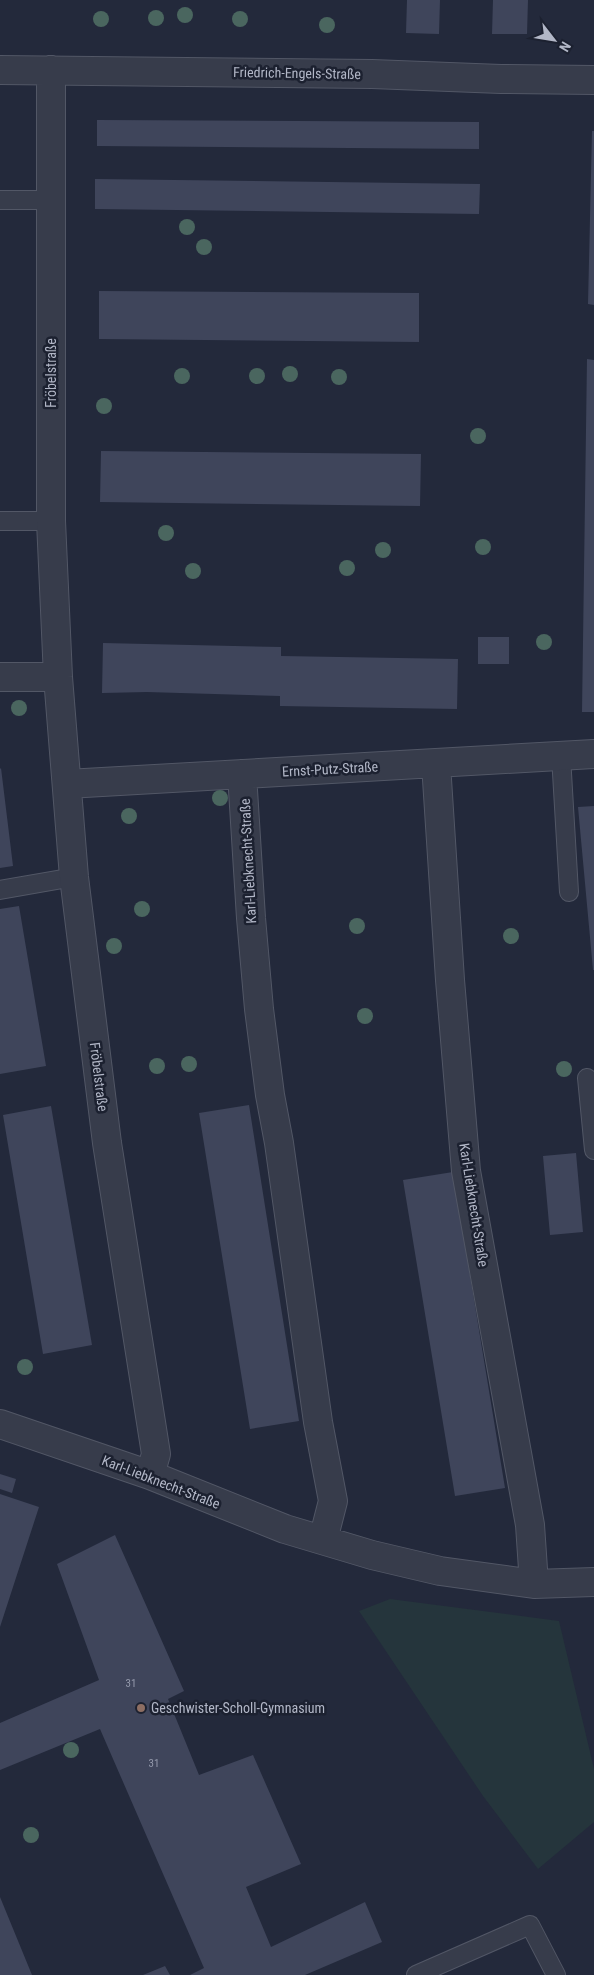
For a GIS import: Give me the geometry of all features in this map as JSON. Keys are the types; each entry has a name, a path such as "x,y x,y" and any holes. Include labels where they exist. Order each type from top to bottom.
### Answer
{"street":[{"name":"Friedrich-Engels-Straße","path":"0,70 372,74 501,80 594,80"},
{"name":"Fröbelstraße","path":"51,70 51,521 58,676 74,877 107,1143 156,1454 150,1475"},
{"path":"0,677 58,676"},
{"name":"Ernst-Putz-Straße","path":"67,784 594,754"},
{"name":"Karl-Liebknecht-Straße","path":"436,764 449,970 466,1171 530,1525 534,1584"},
{"name":"Karl-Liebknecht-Straße","path":"242,774 259,1009 318,1422 333,1501 323,1540"},
{"name":"Karl-Liebknecht-Straße","path":"0,1424 150,1475 260,1520 372,1555 440,1571 534,1584 594,1582"}],"lane":[{"path":"0,200 51,200"},
{"path":"0,521 51,521"},
{"path":"561,756 569,892"},
{"path":"0,890 74,877"},
{"path":"587,1078 594,1150"},
{"path":"416,1975 530,1925 556,1975"}],"shaded area":[{"path":"390,1599 559,1621 594,1769 594,1822 538,1869 483,1796 359,1611"}],"building":[{"path":"407,0 440,0 439,34 406,33"},
{"path":"493,0 528,0 527,34 492,34"},
{"path":"97,120 479,122 479,149 97,146"},
{"path":"592,131 594,131 594,305 588,304"},
{"path":"95,179 480,184 479,214 95,209"},
{"path":"99,291 419,293 419,342 99,339"},
{"path":"587,359 594,360 594,712 582,712"},
{"path":"101,451 421,454 420,506 100,502"},
{"path":"478,637 509,637 509,664 478,664"},
{"path":"103,643 281,647 281,656 458,659 457,709 280,706 280,696 147,692 102,693"},
{"path":"0,769 13,866 0,868"},
{"path":"594,806 594,970 593,970 578,807"},
{"path":"19,906 46,1066 0,1074 0,909"},
{"path":"249,1105 299,1421 250,1429 199,1113"},
{"path":"51,1106 92,1345 43,1354 3,1115"},
{"path":"576,1153 583,1232 550,1235 543,1156"},
{"path":"453,1172 505,1488 455,1496 403,1180"},
{"path":"0,1474 16,1479 12,1493 0,1489"},
{"path":"0,1494 39,1507 0,1627"},
{"path":"115,1535 184,1691 168,1699 199,1775 253,1755 301,1864 246,1887 271,1947 365,1902 382,1942 305,1975 190,1975 204,1968 100,1729 0,1770 0,1723 99,1680 57,1564"},
{"path":"0,1897 32,1975 0,1975"},
{"path":"165,1966 170,1975 143,1975"}],"place":[{"name":"Geschwister-Scholl-Gymnasium","path":"141,1708"}]}
